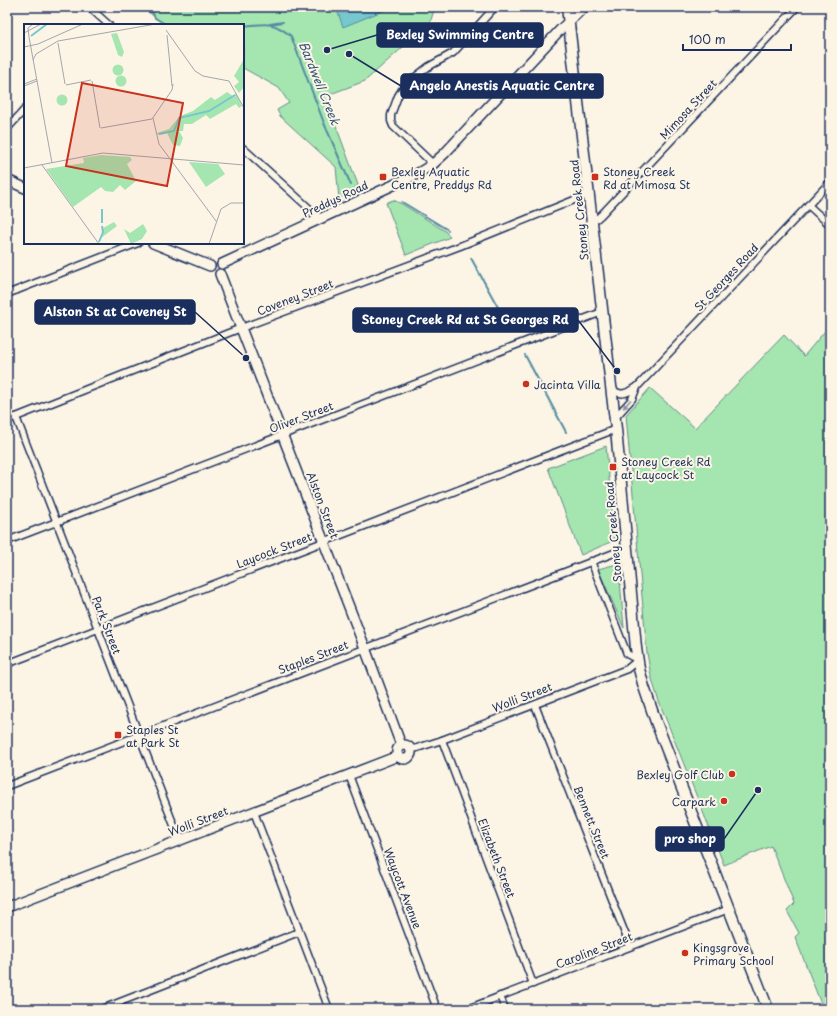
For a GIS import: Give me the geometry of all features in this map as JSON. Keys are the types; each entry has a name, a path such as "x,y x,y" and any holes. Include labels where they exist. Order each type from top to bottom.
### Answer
{"main road":[{"name":"Stoney Creek Road","path":"568,7 611,385 638,660 644,688 650,706 768,1009"}],"street":[{"path":"89,7 108,24"},
{"path":"433,164 393,126 391,115 395,103 402,89 409,81 453,53 495,7"},
{"name":"Preddys Road","path":"222,264 415,175 433,164 557,33 584,7"},
{"name":"Mimosa Street","path":"592,223 607,210 797,7"},
{"path":"7,129 24,110"},
{"path":"244,149 321,219"},
{"path":"7,180 24,188"},
{"name":"St Georges Road","path":"611,385 615,392 622,394 625,394 637,387 830,182"},
{"name":"Coveney Street","path":"7,419 16,417 241,328 460,246 589,194"},
{"path":"808,205 830,225"},
{"path":"7,294 135,244"},
{"path":"155,244 210,266 213,273 218,275 223,269 220,262 215,261 210,266"},
{"name":"Alston Street","path":"220,274 324,541 401,745"},
{"name":"Oliver Street","path":"7,541 602,312"},
{"name":"St Georges Road","path":"615,424 632,399 637,387"},
{"name":"Park Street","path":"16,417 180,840"},
{"name":"Laycock Street","path":"7,664 324,541 615,424"},
{"name":"Staples Street","path":"7,786 627,548"},
{"path":"591,561 627,654 638,660"},
{"name":"Wolli Street","path":"411,750 442,740 627,669 638,660"},
{"name":"Bennett Street","path":"535,705 630,946"},
{"name":"Elizabeth Street","path":"442,740 534,984"},
{"path":"401,745 407,745 411,750 411,756 407,759 402,759 396,752 401,745"},
{"name":"Wolli Street","path":"7,907 398,756"},
{"name":"Waycott Avenue","path":"349,775 437,1009"},
{"path":"254,812 329,1009"},
{"name":"Caroline Street","path":"467,1009 729,909"},
{"path":"102,1009 299,932"},
{"path":"500,996 505,1009"}],"green space":[{"path":"142,7 435,7 430,23 365,81 325,96 358,185 339,199 336,167 280,116 277,110 289,103 279,88 244,69 244,24 164,24"},
{"path":"393,200 445,231 450,237 406,255 386,203"},
{"path":"830,325 830,1009 823,1009 795,937 799,933 787,911 794,904 771,846 724,865 658,699 651,676 647,653 626,415 650,388 695,428 784,335 804,356"},
{"path":"606,446 615,540 581,555 548,468"},
{"path":"617,564 619,568 624,628 598,569"}],"water":[{"path":"336,7 392,7 343,27"}],"waterway":[{"name":"Bardwell Creek","path":"150,7 155,18 165,24"},
{"name":"Bardwell Creek","path":"270,24 283,22"},
{"name":"Bardwell Creek","path":"244,26 263,24 273,25 291,36 324,123 351,185"},
{"name":"Bardwell Creek","path":"402,202 448,230"},
{"name":"Bardwell Creek","path":"471,258 511,331"},
{"name":"Bardwell Creek","path":"525,355 566,432"}],"place":[{"name":"Bexley Swimming Centre","path":"327,50"},
{"name":"Angelo Anestis Aquatic Centre","path":"349,54"},
{"name":"Bexley Aquatic Centre, Preddys Rd","path":"383,177"},
{"name":"Stoney Creek Rd at Mimosa St","path":"595,177"},
{"name":"Alston St at Coveney St","path":"246,358"},
{"name":"Stoney Creek Rd at St Georges Rd","path":"617,371"},
{"name":"Jacinta Villa","path":"526,384"},
{"name":"Stoney Creek Rd at Laycock St","path":"613,467"},
{"name":"Staples St at Park St","path":"118,735"},
{"name":"Bexley Golf Club","path":"732,774"},
{"name":"pro shop","path":"758,790"},
{"name":"Carpark","path":"724,801"},
{"name":"Kingsgrove Primary School","path":"685,953"}]}
